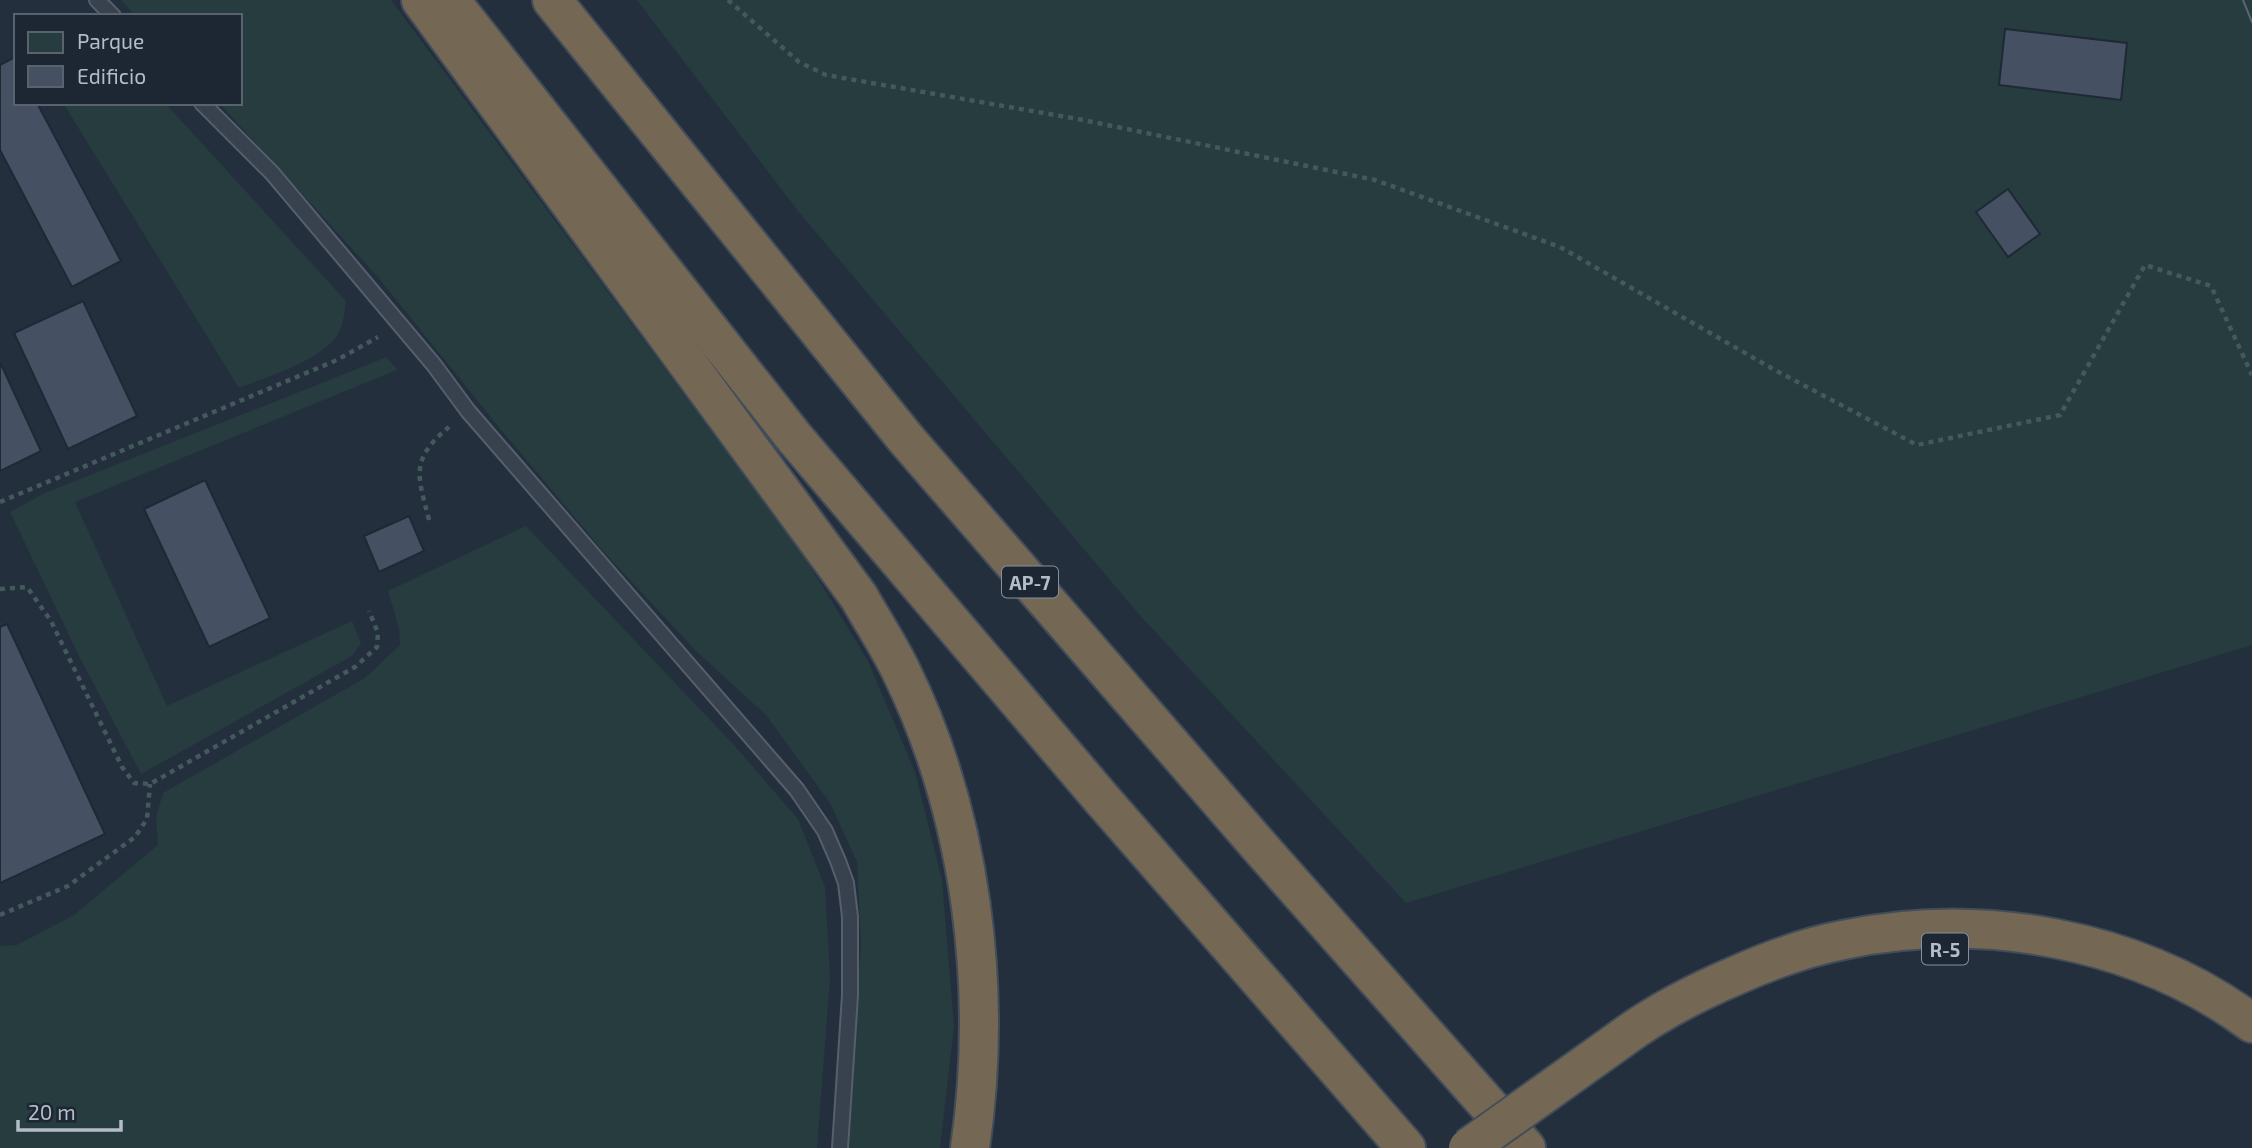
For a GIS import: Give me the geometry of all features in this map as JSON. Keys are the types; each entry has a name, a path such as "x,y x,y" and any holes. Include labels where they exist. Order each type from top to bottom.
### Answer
{"highway":[{"path":"421,0 859,597 901,671 941,774 962,856 974,924 980,1051 970,1148"},
{"path":"450,0 793,436 1091,787 1406,1148"},
{"name":"AP-7","path":"552,0 906,439 1526,1148"},
{"path":"1468,1148 1630,1046 1637,1027 1687,997 1763,964 1842,940 1910,930 1983,930 2068,941 2125,957 2172,976 2252,1023"},
{"name":"R-5","path":"1508,1148 1630,1046 1678,1030 1760,988 1790,976 1861,958 1934,949 2007,951 2041,957 2129,982 2224,1030 2252,1049"}],"lane":[{"path":"97,0 111,14"},
{"path":"204,105 272,173 400,325 468,411 797,790 825,831 846,883 850,917 850,995 840,1148"}],"path":[{"path":"728,0 799,62 826,75 1078,119 1375,180 1560,247 1773,369 1917,445 2060,415 2145,265 2211,286 2252,375"},
{"path":"0,502 337,360 400,325"},
{"path":"429,520 418,475 425,451 468,411"},
{"path":"0,589 27,587 51,621 122,767 134,783 150,783 355,667 377,647 378,632 369,611"},
{"path":"0,915 68,886 135,837 147,819 150,783"}],"green space":[{"path":"121,0 391,0 804,556 868,661 915,772 942,880 954,1026 940,1148 849,1148 861,942 857,862 830,803 766,715 696,651 604,552 377,276 221,105 242,105 242,14 134,14"},
{"path":"637,0 2252,0 2252,645 1406,903 1137,612 798,211"},
{"path":"64,105 167,105 346,301 339,333 322,350 300,363 239,388"},
{"path":"387,357 397,370 75,502 167,706 352,621 361,643 352,656 141,774 80,658 10,512 45,493"},
{"path":"526,526 734,745 798,819 825,887 830,978 817,1148 0,1148 0,946 17,945 74,915 158,845 156,817 163,793 365,678 400,645 399,628 388,591"}],"building":[{"path":"2005,29 2127,43 2121,100 1999,85"},
{"path":"13,58 14,105 38,105 121,261 72,287 0,150 0,65"},
{"path":"2008,189 2040,234 2008,257 1976,212"},
{"path":"83,301 137,416 68,449 14,333"},
{"path":"0,362 41,451 0,471"},
{"path":"205,480 270,618 209,647 144,509"},
{"path":"409,516 424,551 379,572 364,536"},
{"path":"7,624 105,834 0,883 0,627"}],"tram line":[{"path":"2243,0 2252,22"}]}
